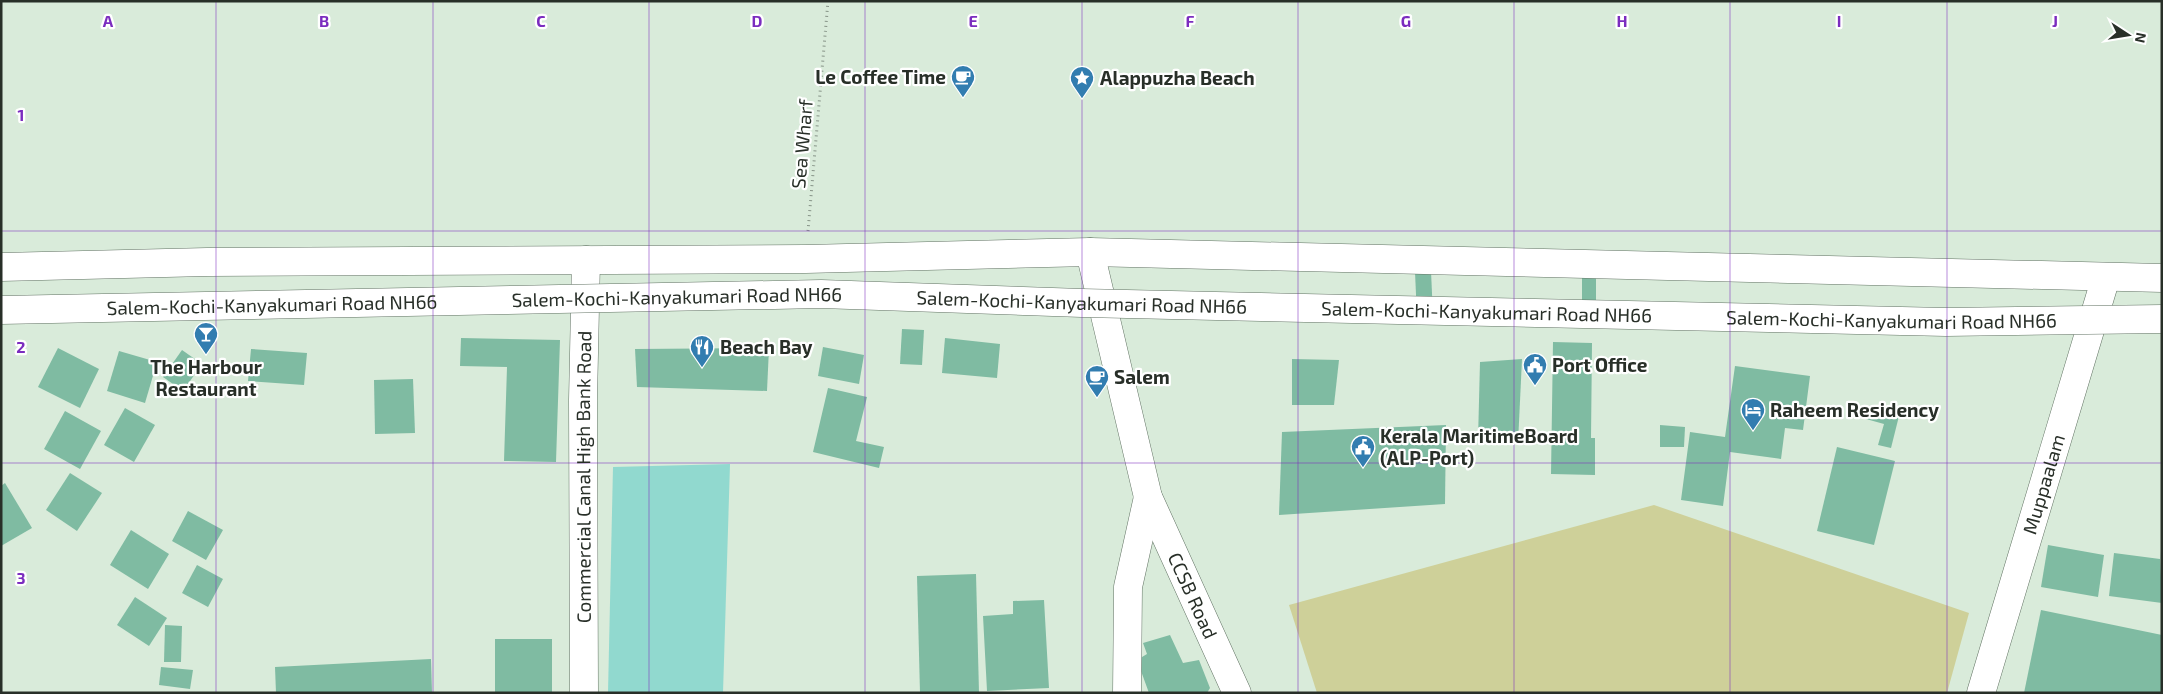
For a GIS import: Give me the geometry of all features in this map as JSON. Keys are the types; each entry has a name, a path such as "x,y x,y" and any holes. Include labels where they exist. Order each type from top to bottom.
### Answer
{"main road":[{"path":"1090,252 1148,497 1128,587 1127,693"},
{"path":"1,267 217,262 806,259 1090,252 2162,278"},
{"name":"Commercial Canal High Bank Road","path":"584,693 583,400 586,260"},
{"name":"Muppaalam","path":"1981,693 2106,277"},
{"name":"Salem-Kochi-Kanyakumari Road NH66","path":"1,310 820,294 1102,304 1946,322 2162,318"},
{"name":"CCSB Road","path":"1148,497 1237,693"}],"path":[{"name":"Sea Wharf","path":"806,259 828,1"}],"green space":[{"path":"1654,505 1969,613 1947,693 1317,693 1289,605"}],"water":[{"path":"730,464 723,693 608,693 613,467"}],"building":[{"path":"1431,271 1433,316 1417,317 1415,272"},
{"path":"1582,272 1596,272 1596,316 1582,316"},
{"path":"902,329 924,330 922,365 900,364"},
{"path":"461,338 560,340 556,462 504,461 507,367 460,366"},
{"path":"945,338 1000,344 997,378 942,373"},
{"path":"1553,342 1592,343 1591,438 1595,438 1595,475 1551,474"},
{"path":"823,347 864,355 859,384 818,376"},
{"path":"58,348 99,369 80,408 38,387"},
{"name":"Beach Bay","path":"769,348 767,391 637,387 635,349"},
{"path":"251,349 307,353 304,385 248,381"},
{"path":"182,350 202,364 183,391 163,377"},
{"path":"119,351 157,362 145,403 107,391"},
{"path":"1292,359 1339,360 1334,405 1292,405"},
{"path":"1522,359 1518,443 1478,440 1480,362"},
{"path":"1735,366 1810,376 1803,430 1785,428 1781,459 1730,452 1723,506 1681,500 1690,432 1725,437"},
{"path":"413,379 415,433 375,434 374,380"},
{"path":"828,388 867,397 856,441 884,447 879,468 813,452"},
{"path":"125,408 155,425 134,462 104,445"},
{"path":"1869,408 1899,416 1891,448 1878,445 1884,424 1866,419"},
{"path":"65,411 101,431 80,469 44,449"},
{"name":"Kerala MaritimeBoard (ALP-Port)","path":"1446,425 1445,504 1279,515 1282,432"},
{"path":"1660,425 1685,427 1684,447 1660,447"},
{"path":"1837,447 1895,461 1874,545 1817,531"},
{"path":"70,473 102,493 77,531 46,510"},
{"path":"5,483 32,528 1,546 1,486"},
{"path":"188,511 223,530 206,560 172,541"},
{"path":"131,530 169,554 148,589 110,565"},
{"path":"2048,545 2104,555 2098,597 2041,587"},
{"path":"2160,551 2162,603 2109,596 2114,553 2160,559"},
{"path":"197,565 223,579 208,607 182,593"},
{"path":"976,574 979,693 920,693 917,576"},
{"path":"135,597 167,618 149,646 117,625"},
{"path":"1044,600 1049,688 987,691 983,616 1013,614 1013,601"},
{"path":"2041,610 2162,635 2162,693 2024,693"},
{"path":"165,625 182,626 181,662 164,662"},
{"path":"1170,635 1183,663 1199,660 1210,688 1207,693 1149,693 1137,660 1147,654 1143,643"},
{"path":"495,639 552,639 552,693 495,693"},
{"path":"431,659 432,693 276,693 275,667"},
{"path":"161,667 193,670 190,689 159,685"}],"place":[{"name":"Le Coffee Time","path":"963,98"},
{"name":"Alappuzha Beach","path":"1082,99"},
{"name":"The Harbour Restaurant","path":"206,355"},
{"name":"Beach Bay","path":"702,368"},
{"name":"Port Office","path":"1535,386"},
{"name":"Salem","path":"1097,398"},
{"name":"Raheem Residency","path":"1753,431"},
{"name":"Kerala MaritimeBoard (ALP-Port)","path":"1363,468"}]}
